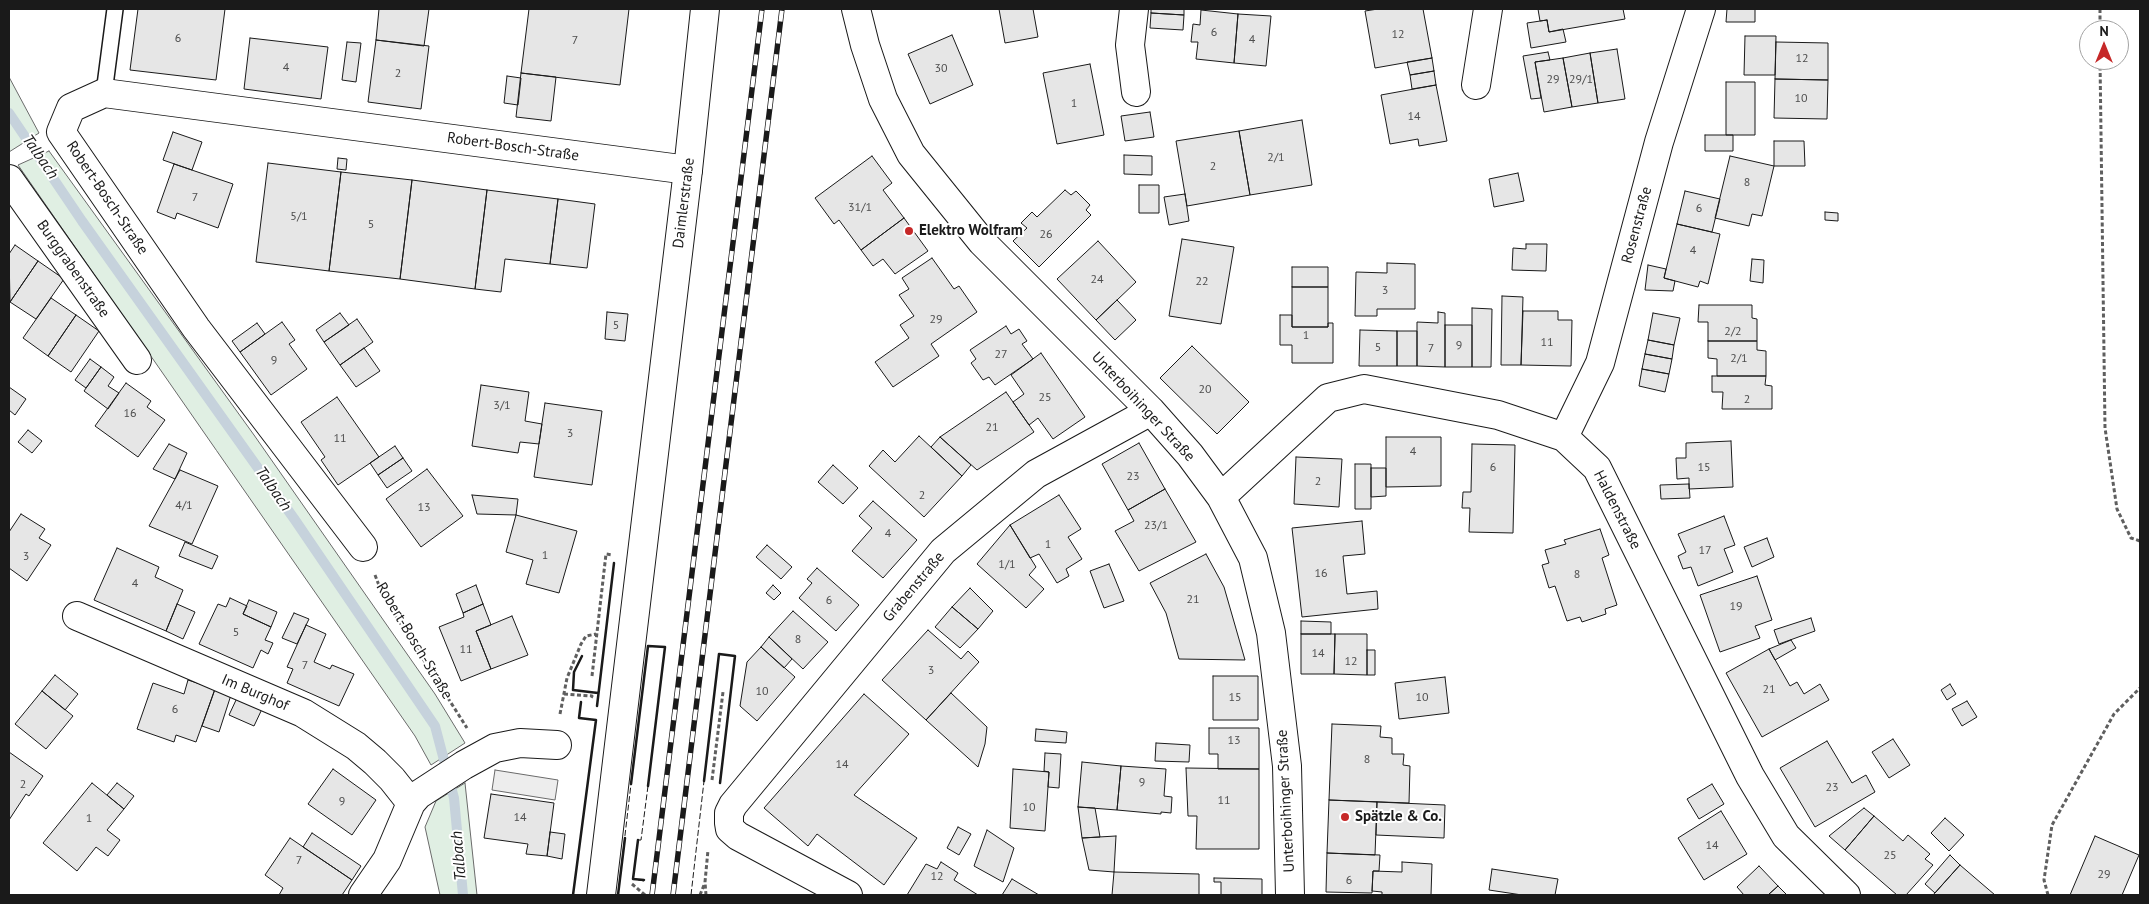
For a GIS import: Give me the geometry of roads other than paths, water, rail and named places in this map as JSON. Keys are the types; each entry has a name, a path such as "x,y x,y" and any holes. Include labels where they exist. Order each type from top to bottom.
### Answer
{"street":[{"name":"Daimlerstraße","path":"601,895 688,170 705,9"},
{"name":"Unterboihinger Straße","path":"856,9 865,45 884,99 911,154 982,242 1151,411 1190,455 1221,497 1253,558 1270,632 1287,766 1290,895"},
{"path":"1134,9 1130,45 1136,92"},
{"path":"1476,85 1488,9"},
{"name":"Rosenstraße","path":"1564,437 1600,363 1659,142 1700,9"},
{"name":"Robert-Bosch-Straße","path":"363,546 196,328 61,132 71,108 104,93 688,170"},
{"name":"Burggrabenstraße","path":"9,179 137,360"},
{"name":"Haldenstraße","path":"1221,497 1328,398 1364,389 1498,414 1564,437 1597,468 1750,776 1786,836 1846,895"},
{"name":"Grabenstraße","path":"848,895 738,836 729,824 733,805 943,551 1036,474 1151,411"},
{"name":"Im Burghof","path":"77,616 303,713 356,746 392,779 411,803"},
{"path":"362,895 387,860 411,803 418,795 473,759 495,748 520,743 557,744"}],"lane":[{"path":"104,93 115,9"}],"waterway":[{"name":"Talbach","path":"9,113 82,221 295,520 435,726 454,798 463,895"}],"railway":[{"path":"652,895 762,9"},
{"path":"673,895 782,9"}],"place":[{"name":"Elektro Wolfram","path":"909,231"},
{"name":"Spätzle & Co.","path":"1345,817"}]}
